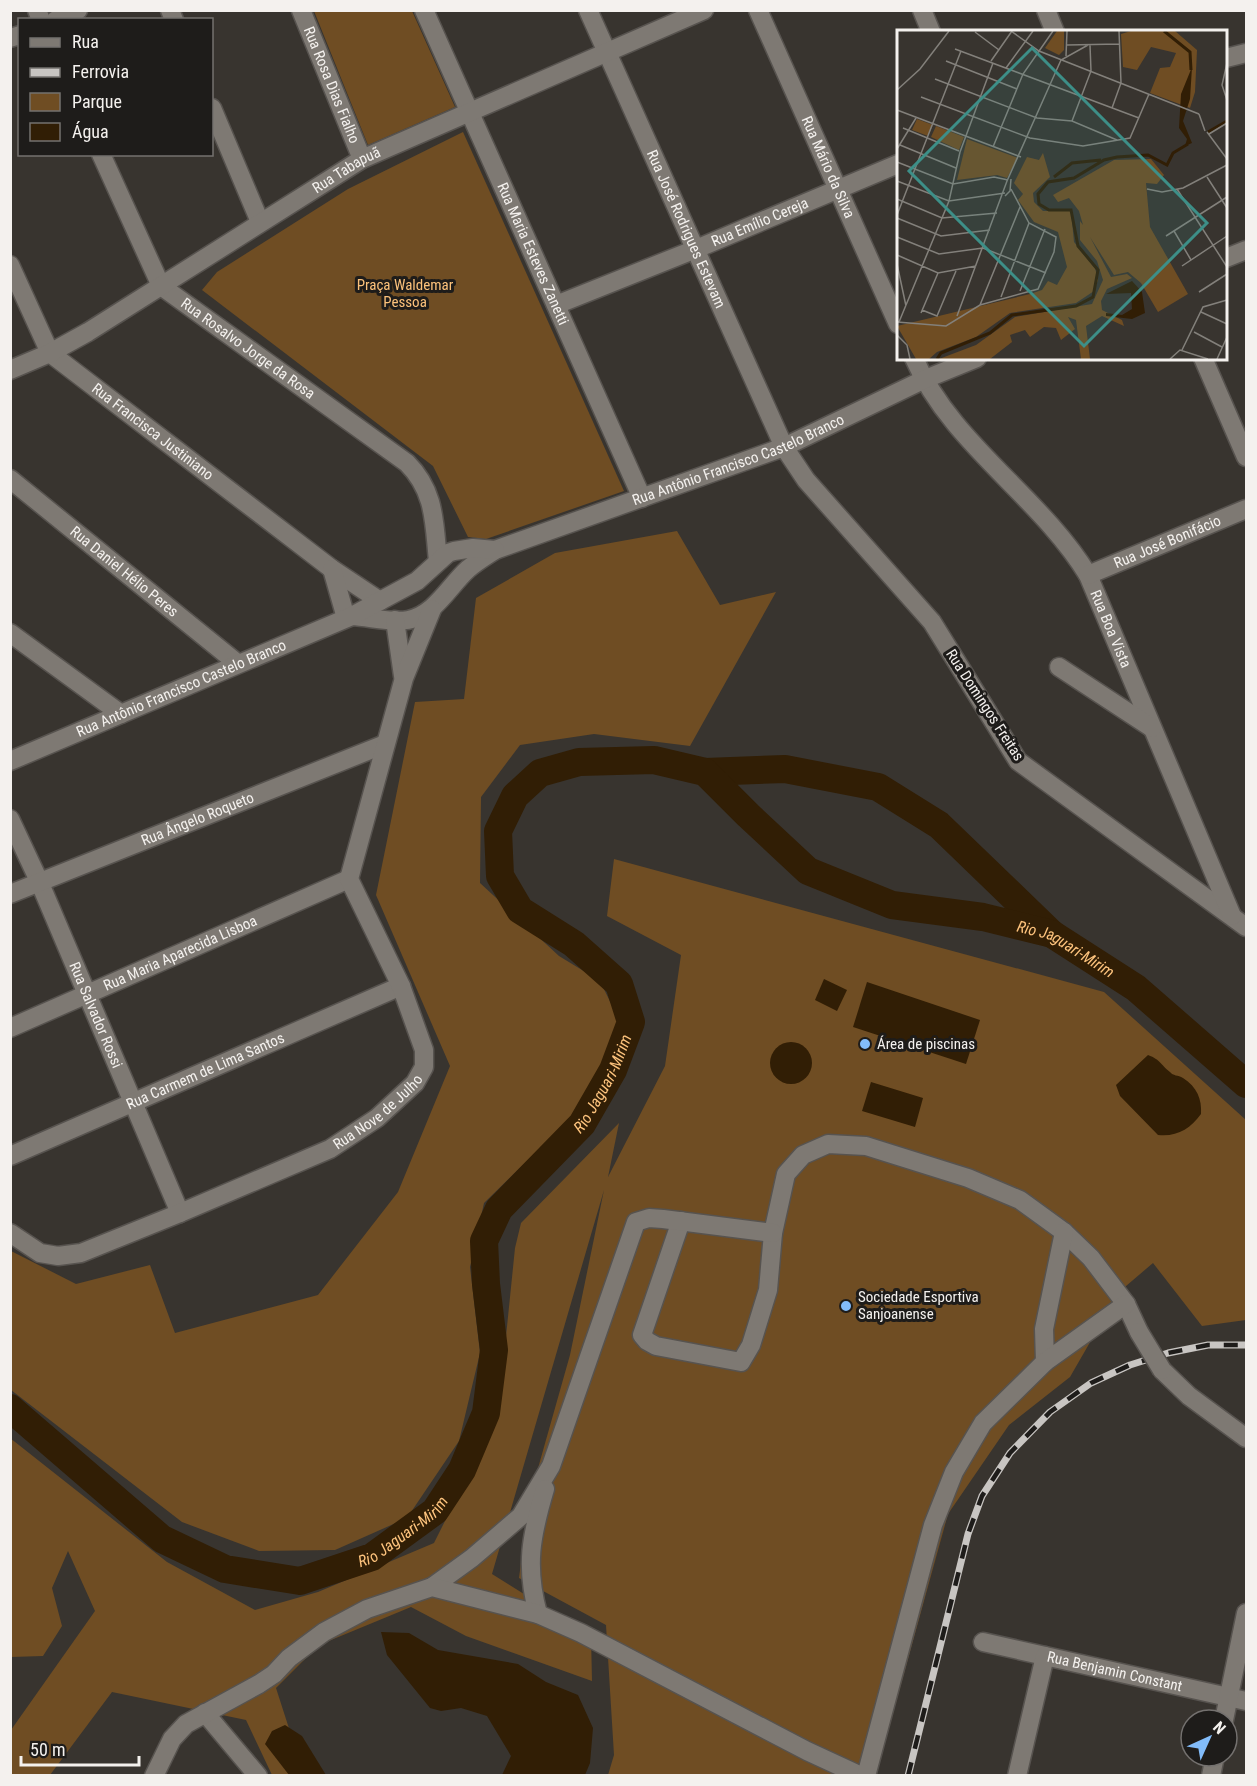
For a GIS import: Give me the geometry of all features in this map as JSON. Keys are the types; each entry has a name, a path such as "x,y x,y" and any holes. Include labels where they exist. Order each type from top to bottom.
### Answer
{"street":[{"path":"61,18 78,10"},
{"name":"Rua Rosa Dias Fialho","path":"302,10 362,159"},
{"name":"Rua Maria Esteves Zanetti","path":"424,10 642,498"},
{"name":"Rua José Rodrigues Estevam","path":"588,10 784,447"},
{"name":"Rua Tabapuã","path":"10,370 50,353 362,159 470,114 704,10"},
{"name":"Rua Mário da Silva","path":"758,10 840,189 897,322"},
{"path":"922,10 931,30"},
{"path":"1046,10 1054,30"},
{"path":"1227,58 1246,53"},
{"path":"213,110 260,222"},
{"path":"102,156 160,286"},
{"name":"Rua Emílio Cereja","path":"556,305 897,164"},
{"path":"1227,258 1246,250"},
{"name":"Rua Francisca Justiniano","path":"10,265 50,353 332,569 380,601"},
{"name":"Rua Rosalvo Jorge da Rosa","path":"160,286 418,474 426,487 433,511 438,561"},
{"path":"915,360 923,380"},
{"name":"Rua Antônio Francisco Castelo Branco","path":"349,617 408,620 418,617 432,609 470,568 495,550 784,447 923,380 972,360"},
{"path":"1204,360 1246,457"},
{"name":"Rua Boa Vista","path":"923,380 948,416 1069,547 1088,575 1152,728 1239,922"},
{"name":"Rua Domingos Freitas","path":"784,447 806,480 932,622 1018,761 1239,922"},
{"name":"Rua Daniel Hélio Peres","path":"10,479 237,663"},
{"name":"Rua José Bonifácio","path":"1088,575 1246,509"},
{"name":"Rua Rosalvo Jorge da Rosa","path":"433,511 459,550"},
{"name":"Rua Antônio Francisco Castelo Branco","path":"10,761 349,617 417,581 448,554 459,550 495,550"},
{"path":"332,569 349,617"},
{"path":"348,879 404,678 432,609"},
{"path":"395,620 404,678"},
{"path":"10,633 121,714"},
{"path":"1059,667 1152,728"},
{"name":"Rua Ângelo Roqueto","path":"10,894 385,744"},
{"name":"Rua Salvador Rossi","path":"10,819 88,994 180,1213"},
{"name":"Rua Nove de Julho","path":"10,1233 40,1253 58,1256 81,1253 330,1149 377,1118 415,1083 424,1067 424,1050 401,986 348,879"},
{"name":"Rua Maria Aparecida Lisboa","path":"10,1028 348,879"},
{"name":"Rua Carmem de Lima Santos","path":"10,1156 401,986"},
{"path":"681,1221 642,1335 656,1346 741,1362 750,1345 768,1290 772,1233 786,1174 803,1155 828,1144 866,1146 968,1178 1020,1200 1064,1232 1091,1258 1126,1304 1139,1332 1162,1370 1188,1396 1246,1438"},
{"path":"538,1614 532,1591 530,1568 533,1531 551,1466 636,1222 649,1218 772,1233"},
{"path":"1045,1362 1044,1329 1064,1232"},
{"path":"432,1587 538,1614 581,1632 807,1751 863,1776 933,1525 954,1472 983,1423 1045,1362 1126,1304"},
{"path":"154,1776 172,1739 186,1724 274,1674 289,1658 324,1632 367,1609 432,1587 472,1558 521,1516 551,1466"},
{"path":"1238,1699 1246,1613"},
{"name":"Rua Benjamin Constant","path":"983,1642 1238,1699"},
{"path":"1017,1776 1045,1656"},
{"path":"205,1713 258,1776"}],"green space":[{"path":"314,11 412,11 455,107 368,145"},
{"name":"Praça Waldemar Pessoa","path":"463,132 624,491 486,539 468,537 433,466 202,290 217,272 348,189"},
{"path":"677,531 720,605 776,592 690,746 594,734 520,745 481,797 480,883 559,956 600,981 622,1026 581,1108 484,1203 470,1267 480,1353 459,1441 407,1518 335,1550 259,1551 182,1522 11,1390 11,1251 76,1284 150,1265 175,1333 318,1295 398,1192 450,1066 376,895 415,702 464,699 476,598 555,553"},
{"name":"Sociedade Esportiva Sanjoanense","path":"614,859 1104,992 1246,1120 1246,1320 1202,1326 1153,1263 1119,1292 1070,1377 1009,1425 948,1514 876,1775 608,1775 614,1755 606,1625 519,1578 529,1500 570,1355 604,1190 492,1574 591,1636 592,1681 466,1636 411,1607 319,1645 276,1688 304,1775 272,1775 246,1720 112,1692 50,1775 11,1775 11,1730 95,1611 68,1551 52,1588 62,1626 43,1656 11,1657 10,1438 167,1562 255,1610 318,1592 434,1543 498,1415 515,1248 521,1223 619,1123 608,1177 665,1066 681,955 607,916"}],"water":[{"path":"824,979 847,990 837,1011 815,1000"},
{"path":"867,982 980,1020 966,1064 853,1027"},
{"path":"791,1042 799,1043 806,1048 811,1055 811,1071 806,1078 799,1083 791,1084 783,1083 776,1078 771,1071 770,1063 771,1055 776,1048 783,1043"},
{"path":"1148,1055 1188,1082 1195,1089 1201,1103 1201,1114 1192,1124 1171,1135 1158,1135 1120,1096 1116,1085"},
{"path":"871,1082 923,1098 915,1127 862,1111"},
{"path":"381,1632 409,1633 438,1650 518,1664 546,1682 578,1695 593,1728 590,1763 585,1775 502,1775 511,1756 487,1716 461,1708 441,1711 430,1708 387,1655"},
{"path":"285,1725 302,1736 326,1775 289,1775 265,1744 272,1731"}],"waterway":[{"name":"Rio Jaguari-Mirim","path":"10,1408 162,1539 225,1569 300,1581 372,1557 435,1511 462,1470 486,1413 494,1350 486,1284 484,1241 499,1209 582,1124 613,1070 631,1022 619,984 574,944 520,910 500,876 498,831 515,796 540,773 579,762 654,760 705,772 808,871 892,905 983,917 1052,934 1136,988 1246,1084"},
{"path":"705,772 785,769 878,787 939,825 1052,934"}],"railway":[{"path":"908,1776 968,1534 982,1496 1010,1453 1050,1412 1091,1383 1130,1365 1168,1353 1208,1345 1246,1345"}],"place":[{"name":"Área de piscinas","path":"865,1044"},
{"name":"Sociedade Esportiva Sanjoanense","path":"846,1306"}]}
